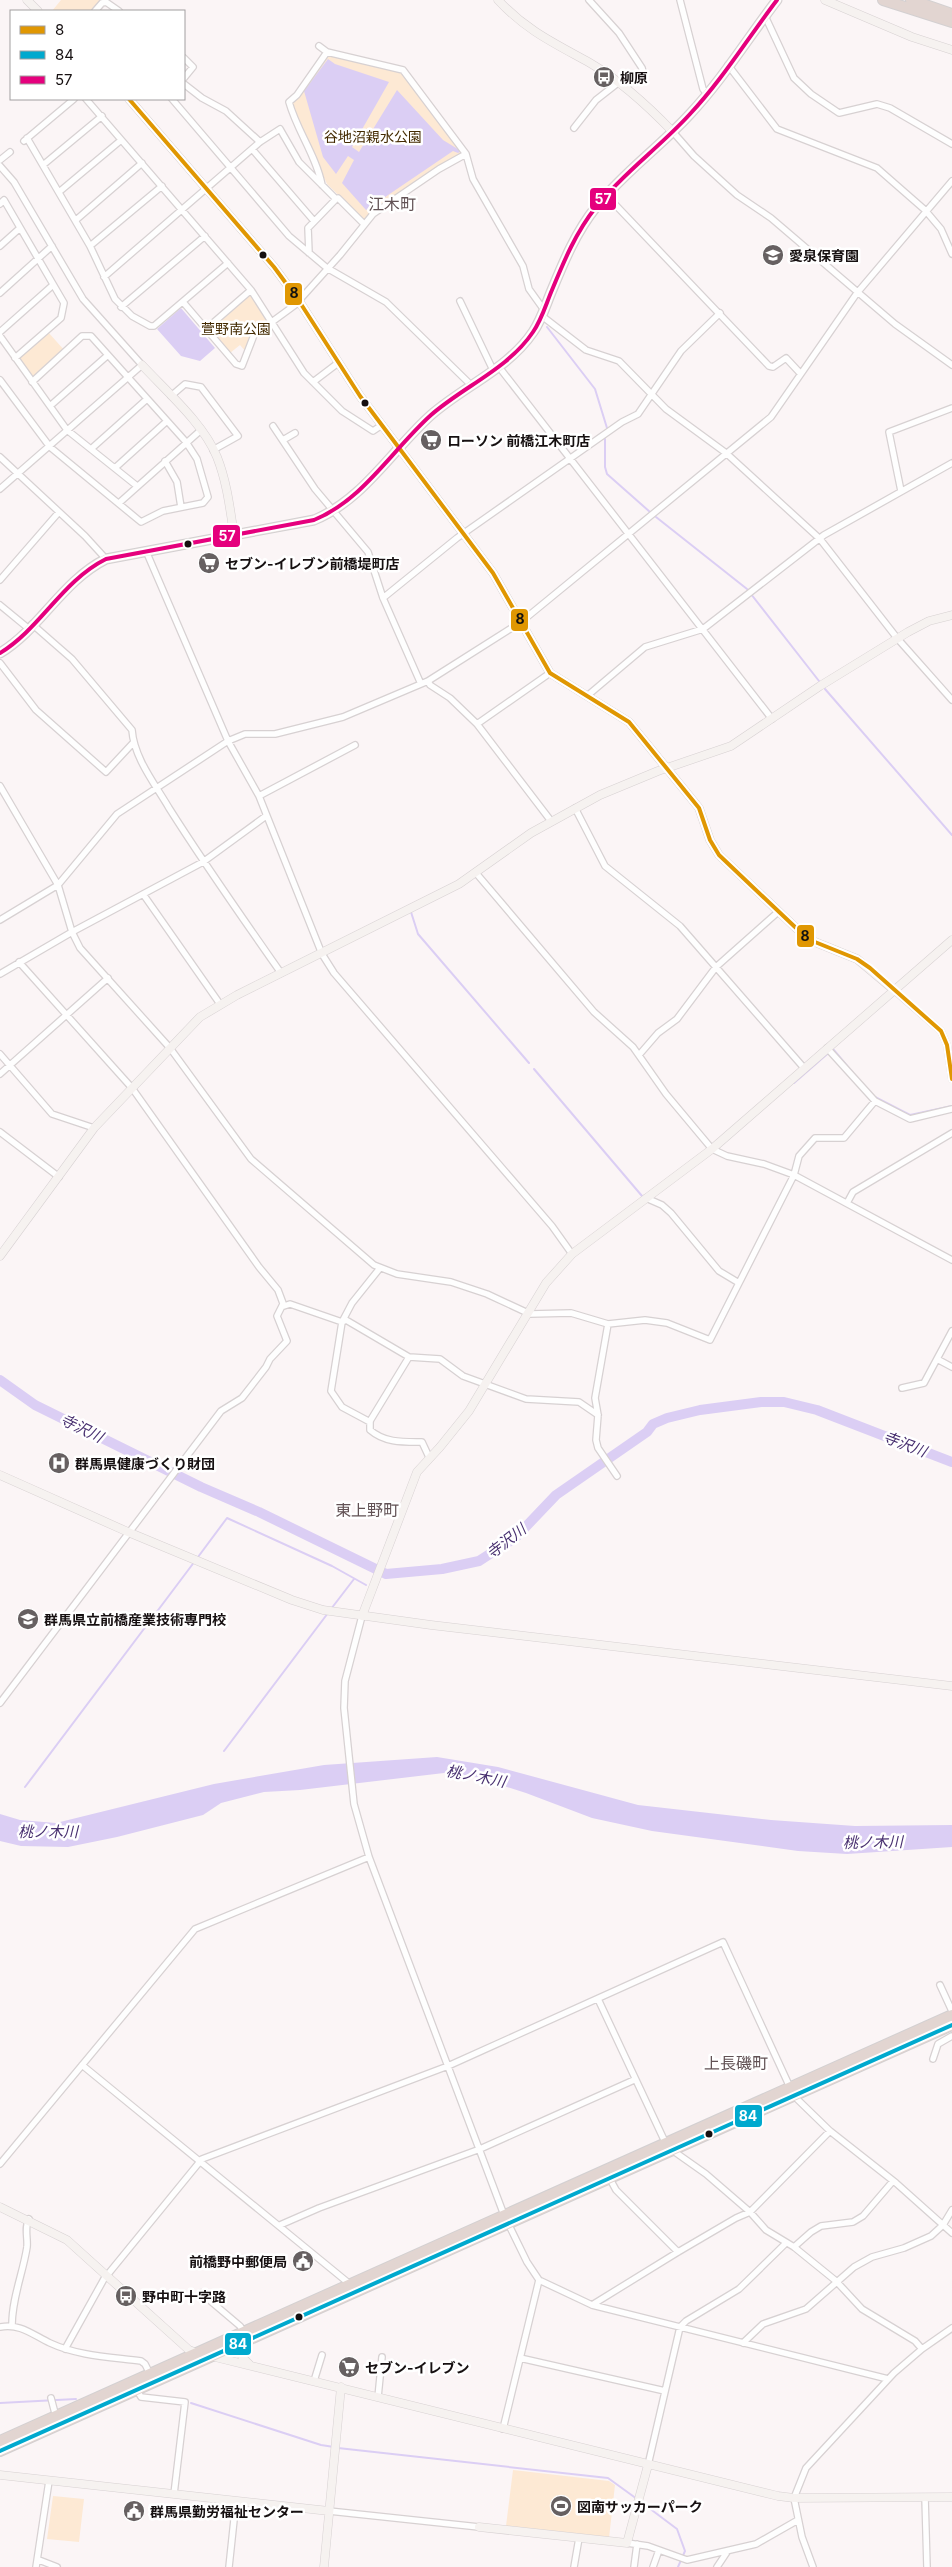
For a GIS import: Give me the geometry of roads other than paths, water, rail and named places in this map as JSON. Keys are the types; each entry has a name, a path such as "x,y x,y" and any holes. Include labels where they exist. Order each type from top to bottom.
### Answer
{"highway":[{"path":"883,0 952,22"},
{"path":"910,0 949,12"},
{"path":"791,2092 952,2015"},
{"path":"0,2441 195,2353 245,2336 668,2146 952,2024"},
{"path":"507,2219 610,2178 668,2146"},
{"path":"0,2451 211,2356 245,2336"}],"main road":[{"path":"0,653 30,626 82,573 106,559 314,520 333,512 351,499 399,446 430,416 470,385 496,368 526,342 543,313 574,242 606,195 673,132 707,94 777,0"}],"street":[{"path":"27,0 37,10"},
{"path":"498,0 529,29 590,63 622,85 673,132 688,151 715,176 771,218 856,293 952,365"},
{"path":"574,128 596,100 643,72 620,33 589,0"},
{"path":"680,0 703,89 707,94"},
{"path":"827,0 912,37 952,50"},
{"path":"96,10 102,3 106,2 118,10"},
{"path":"765,16 794,78 822,102 839,113 873,104 890,108 952,144"},
{"path":"319,46 327,52 403,70 466,154 473,179 523,266 529,289 543,313 586,350 619,361 666,409 726,453 820,538 897,638 952,700"},
{"path":"322,186 315,162 293,116 289,102 297,95 327,52"},
{"path":"185,59 193,67 185,77"},
{"path":"728,65 777,129 877,168 926,210 941,229 952,254"},
{"path":"185,85 202,98 226,111 260,142"},
{"path":"73,100 26,139 76,220 114,299 121,307 150,326 154,326 228,263"},
{"path":"87,100 251,290 273,322 297,363 313,382 342,411 356,421 373,431 382,425"},
{"path":"130,100 274,267 299,301 338,362 382,425 493,573 550,673 629,722 699,808 710,840 722,859 778,912 810,940 857,959 941,1031 947,1045 952,1079"},
{"path":"173,100 289,236 327,268 386,302 470,385"},
{"path":"43,165 102,116"},
{"path":"104,277 260,142 280,129 299,162 364,224"},
{"path":"59,192 120,141"},
{"path":"252,149 314,221"},
{"path":"0,160 10,152"},
{"path":"183,302 236,364 242,366 254,335 299,301 373,214 439,169 466,154"},
{"path":"76,220 142,163"},
{"path":"0,166 14,182 83,299 201,430 214,450 227,491 234,535"},
{"path":"0,920 58,885 117,814 156,786 228,740 245,734 275,734 343,717 428,681 521,622 771,417 856,293 952,181"},
{"path":"90,246 162,186"},
{"path":"606,195 770,366 773,367 786,358 800,373"},
{"path":"309,253 308,228 336,199"},
{"path":"0,204 4,200 64,303 63,314 15,358"},
{"path":"0,246 20,228"},
{"path":"121,307 205,236"},
{"path":"0,293 52,246"},
{"path":"0,332 53,285"},
{"path":"206,329 251,290"},
{"path":"460,301 496,368 571,460 772,719"},
{"path":"383,598 464,533 571,460 622,422 636,416 684,347 720,313"},
{"path":"0,380 50,447 141,522 163,511 203,503 208,497 197,458 186,442 91,336 86,335 32,382"},
{"path":"0,336 67,430 116,467 137,486"},
{"path":"50,406 108,355"},
{"path":"313,382 338,362"},
{"path":"0,489 142,365"},
{"path":"171,396 185,384 201,387 238,436 214,450"},
{"path":"91,449 147,399"},
{"path":"901,491 889,432 952,408"},
{"path":"116,467 167,421"},
{"path":"273,426 291,456 333,512 368,552 383,598 421,684"},
{"path":"119,503 201,430"},
{"path":"283,440 295,433"},
{"path":"0,457 106,559"},
{"path":"165,461 176,482 181,507"},
{"path":"587,696 648,645 703,629 820,538 901,491 951,465"},
{"path":"0,580 59,512"},
{"path":"146,551 228,740 259,796 322,954 334,973 552,1226 572,1254"},
{"path":"0,605 72,659 132,730 133,743 156,786 203,862 282,973"},
{"path":"0,1256 94,1128 200,1017 220,1004 459,884 551,821 575,808 666,768 726,748 897,638 924,624 952,614"},
{"path":"0,663 36,710 106,772 133,743"},
{"path":"477,724 550,673"},
{"path":"428,681 430,685 450,698 477,724 551,821"},
{"path":"259,796 355,746"},
{"path":"0,786 58,885 72,932 80,948 170,1048 251,1159 380,1268 397,1274 451,1282 487,1294 526,1313 571,1313 608,1324 645,1320 667,1322 710,1340 794,1175 799,1156 815,1138 844,1138 875,1101"},
{"path":"575,808 605,866 660,911 669,916 804,1068"},
{"path":"0,974 72,932 203,862 266,816"},
{"path":"476,873 594,1012 628,1042 666,1094 712,1149 727,1156 764,1164 794,1175 952,1260"},
{"path":"143,894 220,1004"},
{"path":"639,1055 658,1033 677,1019 716,967 778,912"},
{"path":"888,2379 592,2305 539,2280 527,2262 507,2219 369,1857 354,1804 347,1746 344,1694 362,1616 413,1480 429,1457 455,1430 546,1283 572,1254 712,1149 952,940"},
{"path":"0,1703 221,1411 242,1398 266,1368 270,1359 287,1341 277,1316 283,1304 278,1290 259,1267 132,1088 19,962"},
{"path":"0,1074 108,978"},
{"path":"827,1048 875,1101 910,1119 952,1109"},
{"path":"0,1054 52,1114 94,1128"},
{"path":"0,1132 59,1177"},
{"path":"847,1203 855,1191 952,1133"},
{"path":"646,1198 662,1205 671,1213 719,1271 739,1283"},
{"path":"370,1422 342,1407 331,1390 342,1322 352,1303 380,1268"},
{"path":"283,1304 290,1304 342,1322 346,1320 408,1357 440,1359 456,1372 526,1399 579,1402 598,1415"},
{"path":"608,1324 594,1398 598,1415 596,1440 598,1448 615,1474"},
{"path":"902,1388 922,1385 952,1331"},
{"path":"408,1357 370,1422 370,1430 388,1440 422,1442 429,1457"},
{"path":"937,1359 952,1367"},
{"path":"0,1475 128,1532 292,1600 323,1610 952,1686"},
{"path":"0,2164 195,1929 369,1857"},
{"path":"65,2348 107,2275 200,2161 448,2066 723,1942 791,2092 830,2131 893,2181 952,2233"},
{"path":"940,1985 952,2011"},
{"path":"598,1999 634,2080 668,2146 706,2174 750,2212 766,2230 794,2247 836,2281 862,2309 915,2341 922,2349"},
{"path":"932,2059 938,2044 952,2036"},
{"path":"82,2065 280,2225 353,2287"},
{"path":"280,2225 319,2208 480,2149 634,2080"},
{"path":"592,2305 678,2252 736,2218 750,2212 830,2131"},
{"path":"610,2178 616,2190 678,2252"},
{"path":"794,2247 810,2232 820,2226 854,2222 863,2216 893,2181"},
{"path":"0,2207 67,2240 195,2353 341,2387 648,2465 794,2498 952,2497"},
{"path":"742,2343 763,2324 806,2309 854,2267 872,2257 904,2248 931,2236 943,2225 952,2210"},
{"path":"12,2325 17,2288 27,2247 27,2224 29,2220"},
{"path":"627,2543 648,2465 680,2327 686,2321 739,2289 786,2243"},
{"path":"503,2429 539,2280"},
{"path":"201,2293 240,2326 245,2336 240,2352 243,2358 252,2366"},
{"path":"0,2327 12,2325 65,2348 143,2362 150,2374"},
{"path":"813,2567 798,2520 794,2498 806,2468 888,2379 922,2349 952,2328"},
{"path":"314,2381 322,2355"},
{"path":"378,2397 382,2357"},
{"path":"520,2358 665,2391"},
{"path":"324,2567 341,2387"},
{"path":"137,2390 141,2397 182,2400 185,2402 174,2494"},
{"path":"51,2398 56,2416 53,2427"},
{"path":"0,2475 638,2544 659,2550 682,2560 727,2552 756,2544 798,2520"},
{"path":"36,2567 39,2560 49,2480"},
{"path":"925,2497 927,2567"},
{"path":"229,2567 236,2501"},
{"path":"574,2567 579,2538"},
{"path":"634,2567 638,2544"},
{"path":"653,2567 659,2550"},
{"path":"717,2567 727,2552"},
{"path":"39,2560 58,2567"},
{"path":"682,2560 682,2567"}],"water":[{"name":"谷地沼親水公園","path":"328,59 335,64 389,82 352,147 359,152 397,90 443,140 461,151 458,153 453,151 366,210 342,183 354,160 348,156 336,174 323,157 304,91"},
{"path":"181,308 215,348 200,361 181,356 157,329"},
{"name":"桃ノ木川","path":"437,1757 498,1767 638,1805 771,1820 855,1826 952,1825 952,1847 847,1854 798,1851 652,1831 592,1818 526,1793 476,1777 444,1773 300,1790 264,1792 221,1803 203,1815 117,1837 68,1847 21,1846 0,1841 0,1814 20,1820 56,1823 214,1784 324,1765"}],"waterway":[{"path":"547,327 595,389 607,428"},
{"path":"605,439 605,467 607,474 650,512"},
{"path":"656,517 747,589 819,681"},
{"path":"825,689 952,835"},
{"path":"411,912 418,934 529,1063"},
{"path":"794,1083 833,1049 853,1073"},
{"path":"534,1069 642,1196"},
{"path":"875,1097 910,1115 952,1106"},
{"name":"寺沢川","path":"0,1380 35,1405 201,1487 259,1512 386,1574 442,1569 479,1561 516,1537 556,1495 647,1432 653,1424 667,1418 700,1410 761,1402 784,1402 817,1410 952,1462"},
{"path":"198,1557 227,1518 332,1566 366,1585"},
{"path":"25,1787 195,1561"},
{"path":"331,1609 354,1579"},
{"path":"224,1751 328,1613"},
{"path":"0,2403 76,2399"},
{"path":"191,2403 321,2445 334,2447"},
{"path":"338,2448 608,2478 637,2499"},
{"path":"641,2502 677,2529 685,2551 678,2567"}],"place":[{"name":"柳原","path":"604,77"},
{"name":"愛泉保育園","path":"773,255"},
{"name":"ローソン 前橋江木町店","path":"431,440"},
{"name":"セブン-イレブン前橋堤町店","path":"209,563"},
{"name":"群馬県健康づくり財団","path":"59,1463"},
{"name":"群馬県立前橋産業技術専門校","path":"28,1619"},
{"name":"前橋野中郵便局","path":"303,2261"},
{"name":"野中町十字路","path":"126,2296"},
{"name":"セブン-イレブン","path":"349,2367"},
{"name":"図南サッカーパーク","path":"561,2506"},
{"name":"群馬県勤労福祉センター","path":"134,2511"}],"district":[{"name":"江木町","path":"392,204"},
{"name":"東上野町","path":"367,1510"},
{"name":"上長磯町","path":"736,2063"}],"park label":[{"name":"萱野南公園","path":"236,328"}]}
